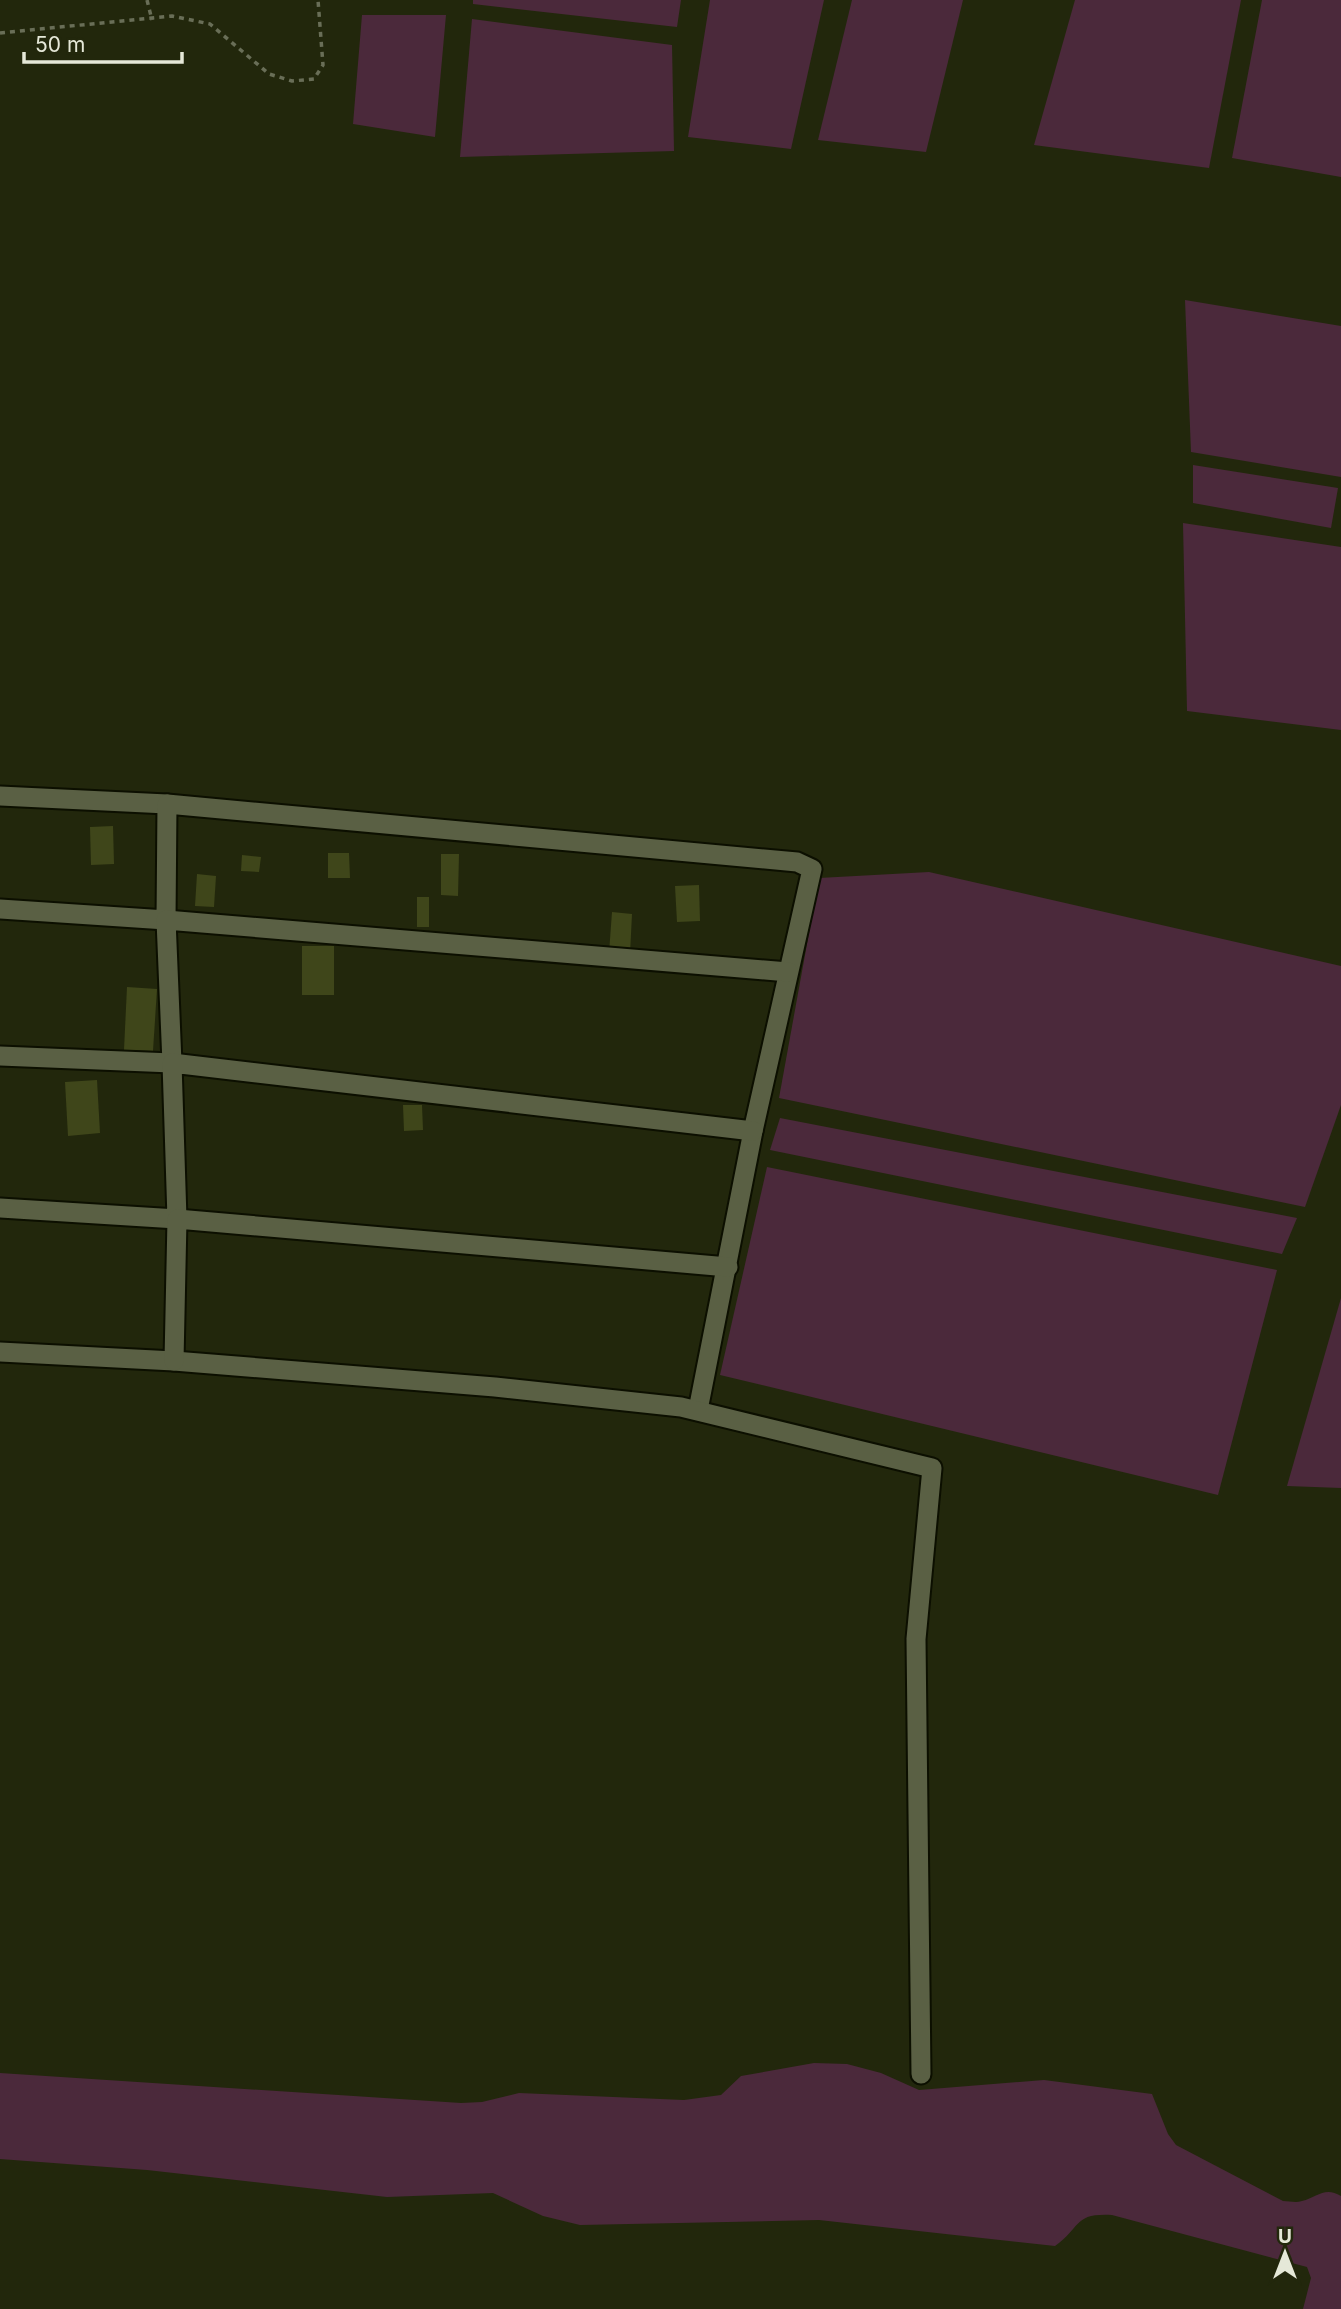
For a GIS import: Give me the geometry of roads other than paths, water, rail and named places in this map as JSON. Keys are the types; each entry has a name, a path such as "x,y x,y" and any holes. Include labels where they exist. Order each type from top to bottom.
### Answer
{"street":[{"path":"0,796 167,804 797,862 812,869 753,1131 698,1410"},
{"path":"167,804 166,920 177,1219 174,1361"},
{"path":"0,909 166,920 788,972"},
{"path":"0,1056 172,1063 753,1131"},
{"path":"0,1208 177,1219 728,1267"},
{"path":"0,1352 174,1361 495,1387 698,1410 932,1468 916,1639 921,2074"}]}
